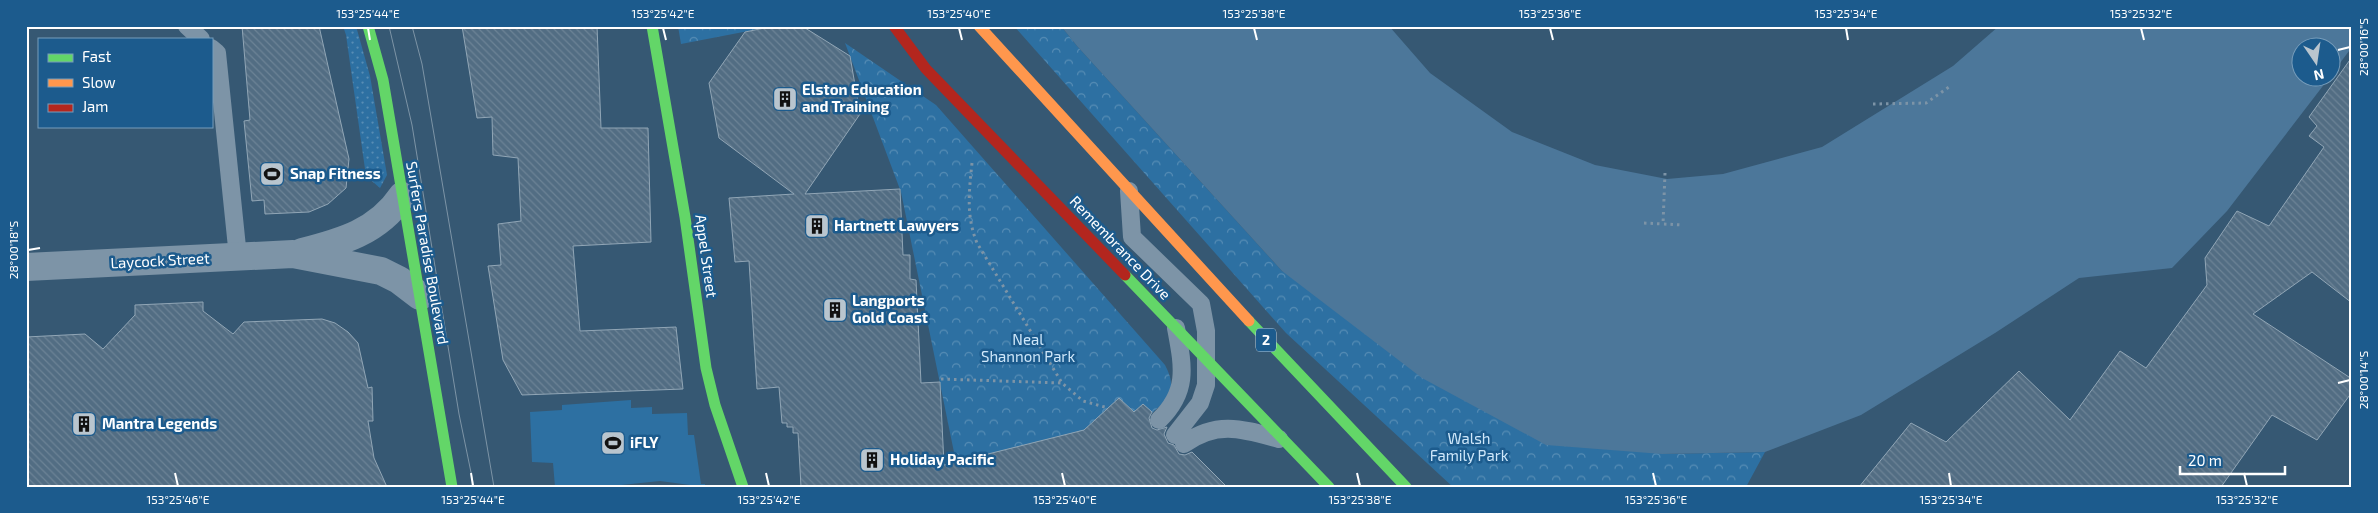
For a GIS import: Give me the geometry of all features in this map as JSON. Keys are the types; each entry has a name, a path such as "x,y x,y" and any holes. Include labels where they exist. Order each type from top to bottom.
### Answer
{"main road":[{"name":"Surfers Paradise Boulevard","path":"368,26 383,80 452,487"},
{"name":"Appel Street","path":"652,26 685,217 706,368 715,405 743,487"},
{"name":"Remembrance Drive","path":"894,26 926,69 1206,361 1330,487"},
{"name":"2","path":"979,26 1221,292 1406,487"}],"street":[{"name":"Laycock Street","path":"26,267 293,254 333,244 370,229 394,209 402,196"},
{"name":"Laycock Street","path":"293,254 381,271 399,280 420,296"}],"lane":[{"path":"186,26 200,38"},
{"path":"212,49 217,53 238,257"},
{"path":"1129,191 1132,238 1201,304 1206,331 1206,385 1200,403 1179,440 1199,433 1240,428 1284,441"},
{"path":"1159,420 1177,399 1182,381 1182,363 1176,328"}],"path":[{"path":"1873,104 1926,103 1949,87"},
{"path":"973,157 968,214 970,227 977,243 1062,383 1083,401 1108,408"},
{"path":"1663,224 1665,173"},
{"path":"1644,223 1683,225"},
{"path":"941,379 1062,383"}],"green space":[{"path":"343,26 356,26 370,76 387,175 380,188 366,176 346,35"},
{"path":"678,26 774,26 681,44"},
{"name":"Walsh Family Park","path":"1014,26 1061,26 1077,46 1282,271 1662,454 1765,452 1746,487 1453,487 1286,333"},
{"name":"Neal Shannon Park","path":"845,43 936,105 1165,365 1171,380 1170,392 1164,402 1152,413 1143,404 1134,412 1119,398 1104,412 1120,427 956,462 901,192"},
{"name":"iFLY","path":"631,400 631,408 652,407 652,414 687,413 688,435 694,435 701,484 705,484 705,487 660,481 602,487 555,487 553,463 532,462 530,412 562,410 562,405"}],"shaded area":[{"path":"1061,26 1389,26 1430,73 1512,132 1595,165 1667,179 1723,174 1822,147 1953,66 1999,26 2352,26 2352,47 2340,63 2340,38 2290,38 2290,88 2321,88 2227,211 2172,268 2079,278 1995,333 1861,415 1765,452 1662,454 1546,445 1422,378 1282,271 1077,46"}],"building":[{"path":"242,26 319,26 349,159 346,188 328,204 309,212 265,214 264,200 252,201 244,121 250,120"},
{"path":"462,26 597,26 601,128 648,128 651,242 573,246 580,331 676,327 683,389 522,395 503,360 488,266 501,265 498,224 521,221 518,158 493,155 492,117 477,118"},
{"path":"774,26 802,26 850,56 860,114 805,194 900,189 903,255 910,255 910,279 916,280 921,383 940,382 944,465 1084,430 1119,398 1134,412 1143,404 1152,412 1149,418 1152,428 1157,430 1167,427 1164,434 1168,443 1174,445 1179,454 1185,455 1192,452 1227,487 801,487 798,433 793,433 793,427 787,427 787,423 782,423 779,387 757,389 749,261 735,262 729,198 794,194 719,138 709,83 745,32"},
{"path":"2352,57 2352,303 2312,272 2253,314 2352,379 2352,392 2317,440 2272,415 2221,487 1859,487 1911,423 1946,442 2019,371 2070,420 2120,351 2146,368 2207,285 2205,258 2237,211 2269,226 2324,147 2309,136 2317,126 2309,117 2330,88 2340,88 2340,74"},
{"path":"203,302 203,311 233,334 244,322 322,319 335,323 348,332 358,343 368,388 372,387 373,421 368,421 374,458 387,487 26,487 26,337 85,334 103,349 135,315 135,305"}],"tram line":[{"path":"389,26 412,125 459,414 474,487"},
{"path":"412,26 422,64 494,487"}],"traffic: fast":[{"path":"368,26 383,80 452,487"},
{"path":"652,26 685,217 706,368 715,405 743,487"},
{"path":"1125,275 1329,487"},
{"path":"1249,321 1406,487"}],"traffic: slow":[{"path":"979,26 1249,321"}],"traffic: jam":[{"path":"894,26 926,69 1125,275"}],"place":[{"name":"Elston Education and Training","path":"785,99"},
{"name":"Snap Fitness","path":"272,174"},
{"name":"Hartnett Lawyers","path":"817,226"},
{"name":"Langports Gold Coast","path":"835,310"},
{"name":"Mantra Legends","path":"84,424"},
{"name":"iFLY","path":"613,443"},
{"name":"Holiday Pacific","path":"872,460"}]}
